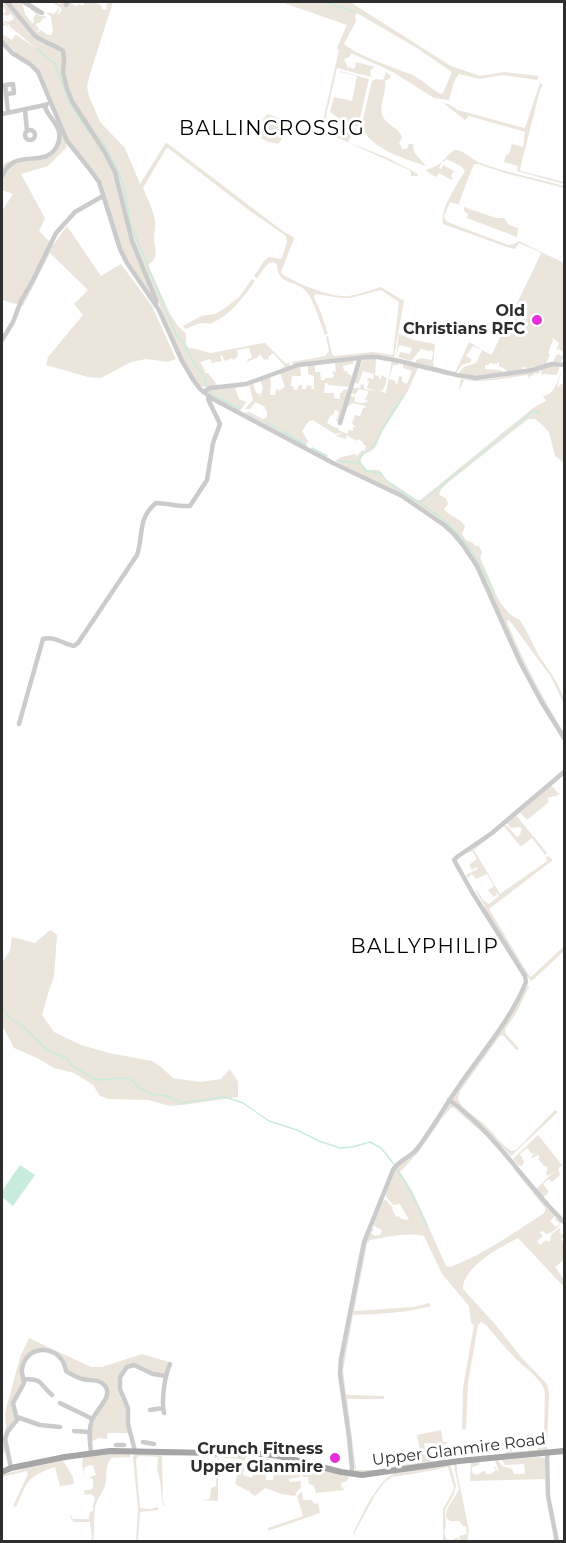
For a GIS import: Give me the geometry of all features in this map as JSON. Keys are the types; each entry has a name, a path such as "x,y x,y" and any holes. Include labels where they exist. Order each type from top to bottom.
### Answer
{"main road":[{"name":"Upper Glanmire Road","path":"2,1472 11,1468 120,1447 147,1451 264,1454 351,1474 372,1475 459,1461 564,1451"}],"street":[{"path":"7,2 34,35 63,51 63,73 67,88 72,101 101,145 115,172 132,241 156,300 156,306"},
{"path":"24,2 42,13"},
{"path":"2,42 12,53 36,69 48,103 67,141 99,182 124,257 156,306 197,386 209,397 402,496 453,533 464,545 477,566 520,662 564,738"},
{"path":"6,94 8,112"},
{"path":"2,114 42,107 48,103"},
{"path":"2,176 7,167 17,161 40,159 55,149 59,133 46,111 48,103"},
{"path":"25,110 27,131"},
{"path":"2,340 56,234 75,212 103,196"},
{"path":"203,392 210,388 249,383 298,365 360,358 377,357 395,360 476,378 533,370 552,364 564,365"},
{"path":"340,423 360,358"},
{"path":"19,724 43,639 56,639 74,646 78,643 137,555 142,543 141,531 148,510 156,503 190,506 207,480 213,443 220,424 209,397"},
{"path":"351,1474 349,1437 339,1371 365,1239 393,1170 398,1163 416,1151 508,1017 526,982 525,976 454,860 492,833 564,772"},
{"path":"449,1100 488,1134 564,1222"},
{"path":"11,1468 5,1439 17,1418 13,1403 22,1388 23,1364 33,1352 44,1350 56,1353 64,1363 66,1371 81,1379 99,1382 106,1388 107,1398 92,1419 89,1432 91,1453"},
{"path":"150,1410 163,1410 165,1376 170,1364"},
{"path":"135,1450 128,1424 128,1408 119,1385 120,1377 127,1367 134,1365 153,1374 165,1376"},
{"path":"24,1379 39,1381 50,1393 52,1385"},
{"path":"60,1403 92,1419"},
{"path":"17,1418 40,1425 60,1427"},
{"path":"74,1431 89,1432"},
{"path":"147,1451 148,1443"},
{"path":"547,1453 548,1496 557,1542"}],"shaded area":[{"path":"2,2 29,33 62,54 65,88 114,173 130,241 154,300 125,257 99,182 70,144 41,76 2,40 2,34 12,40 16,34 37,49 9,26 10,24 2,20 8,22 14,19 11,14 2,16 6,12"},
{"path":"9,2 22,2 25,14 32,23 36,14 31,8 40,16 46,16 40,23 37,23 39,29 37,32 41,30 51,35 53,31 51,17 46,12 54,14 59,8 57,13 59,14 62,9 52,2 60,4 71,2 76,6 78,4 83,6 85,2 96,2 104,10 107,9 106,5 109,2 113,2 87,87 100,122 125,148 140,184 167,143 293,237 281,272 283,275 333,295 349,296 381,287 404,300 394,357 376,355 293,365 292,362 325,356 329,351 326,337 328,336 332,354 335,356 372,352 393,355 399,302 381,290 350,298 315,294 314,297 328,334 325,335 309,295 302,287 283,279 277,264 269,263 257,278 254,276 269,257 282,258 287,242 286,236 168,148 143,188 155,222 156,251 152,262 148,265 170,314 186,334 186,344 189,348 211,353 265,343 285,363 290,362 289,367 281,368 285,366 273,353 267,360 264,360 260,354 247,362 252,358 249,348 237,350 238,356 233,360 232,358 225,361 222,355 220,356 222,361 212,363 210,359 200,362 218,386 200,387 185,364 138,255 119,180 74,100 65,77 65,53 35,34"},
{"path":"281,2 350,2 451,66 480,76 504,72 539,76 537,80 503,75 480,79 459,74 449,100 434,98 391,71 351,53 350,57 344,59 348,68 355,68 356,62 375,67 370,70 371,77 337,68 326,116 326,128 345,134 347,132 344,130 345,126 357,129 348,142 388,158 418,174 411,176 409,170 321,130 339,50 337,48 347,25","holes":["357,13 452,72 443,93 440,94 415,76 373,60 344,44 356,21"]},
{"path":"340,71 369,79 358,127 345,123 330,112 334,97 352,101 357,76"},
{"path":"386,72 391,76 385,81 382,115 401,134 399,144 402,149 407,149 409,144 413,144 414,152 426,166 381,147 366,135 361,127 372,81 383,80"},
{"path":"540,83 543,85 520,169 564,182 564,184 517,171 518,166 504,162 512,144 523,147 525,132 469,116 465,120 443,103 458,110 524,128"},
{"path":"267,114 291,126 279,143 265,140 254,132"},
{"path":"62,134 67,147 48,166 21,174 45,218 39,231 53,245 67,226 101,276 121,264 152,306 176,359 168,362 146,359 131,362 101,378 88,377 46,365 48,357 83,315 74,304 88,290 50,253 23,306 2,300 2,211 13,194 2,190 2,167 6,162 33,160 47,155 58,143"},
{"name":"Old Christians RFC","path":"457,150 489,166 564,186 564,188 474,164 460,205 450,202 444,216 450,223 508,245 519,241 564,263 564,354 559,349 556,350 559,343 553,338 546,364 534,368 523,367 520,370 508,372 497,362 497,364 485,365 485,369 504,372 478,377 460,374 459,372 464,367 476,363 482,350 473,346 466,356 471,359 471,362 462,365 455,373 469,342 492,354 541,254 519,243 515,249 510,248 443,224 444,211 465,171 461,166 446,159 442,161"},
{"path":"442,162 439,168 441,169 443,165 456,173 453,172 451,180 439,173 436,177 426,171"},
{"path":"464,207 496,218 504,218 509,225 518,228 517,237 467,218 468,214 464,211"},
{"path":"252,279 255,281 236,306 224,316 210,324 201,323 184,328 183,326 201,316 215,314 225,308 239,297"},
{"path":"399,334 435,344 433,366 451,372 416,363 416,360 422,358 432,360 433,351 422,348 411,361 398,357 400,352 410,354 412,348 399,345 396,357"},
{"path":"564,354 561,362 553,362 556,355"},
{"path":"363,359 376,359 375,375 379,376 379,379 381,375 387,378 382,391 379,391 386,393 392,360 399,362 398,365 393,365 389,379 396,381 397,384 399,376 402,377 402,382 407,384 412,371 403,368 405,363 438,373 419,368 417,370 409,389 382,432 376,446 364,454 361,459 361,463 367,470 379,470 387,481 420,500 533,408 546,401 543,396 553,390 562,370 557,386 564,385 564,462 555,456 549,432 535,419 528,419 450,481 439,494 448,502 444,509 465,526 462,534 466,540 479,546 482,552 480,558 500,602 512,616 520,620 558,685 564,704 551,677 508,620 526,665 564,735 521,661 460,539 413,501 337,462 336,460 342,457 355,454 357,456 362,450 365,451 366,446 363,442 346,435 346,439 335,436 341,433 335,434 314,420 309,421 302,431 308,441 305,446 244,413 249,412 263,419 267,417 265,407 255,402 250,409 245,409 253,400 249,385 235,388 239,399 246,402 240,411 208,393 208,390 253,383 260,397 263,388 260,380 270,376 270,395 275,395 276,389 280,390 285,387 280,373 300,366 301,376 292,376 291,386 297,390 299,385 302,385 302,389 306,389 307,385 314,389 314,376 308,374 308,364 315,365 315,372 320,372 321,380 325,380 325,378 334,376 332,371 336,372 335,363 353,360 354,363 343,366 344,371 352,376 350,380 352,380 350,387 325,383 324,393 334,393 334,398 340,399 340,393 347,389 339,421 336,421 339,412 335,410 327,423 336,428 339,427 338,430 347,434 349,430 353,431 353,427 356,428 352,423 355,415 360,416 366,406 352,403 346,406 350,396 355,397 355,402 369,401 365,400 369,391 359,389 355,395 351,392 352,388 360,388 361,384 364,385 364,389 377,391 367,388 368,378 373,379 374,374 363,371 359,382 357,384 354,382"},
{"path":"559,365 557,375 544,374 542,376 541,370 540,373 534,372 530,379 527,375 487,381 464,380 460,389 461,379 452,377 471,380 489,379"},
{"path":"551,785 560,793 555,797 547,798 549,802 527,820 519,812"},
{"path":"516,815 547,853 545,855 532,838 520,846 504,826 474,850 500,894 547,861 548,856 553,860 489,909 530,977 564,946 564,951 531,981 484,908 476,891 489,904 499,896 497,892 494,897 488,890 494,886 487,874 476,879 472,874 468,878 466,875 478,869 476,867 472,870 469,865 477,859 472,851 468,852 504,825 517,837 521,834 520,827 511,828 506,822"},
{"path":"50,930 57,935 54,977 42,1015 54,1032 81,1045 152,1061 173,1078 200,1082 221,1079 230,1069 238,1082 238,1097 170,1106 148,1100 109,1099 100,1096 93,1085 74,1073 54,1068 14,1048 2,1025 2,962 10,951 12,937 35,943"},
{"path":"528,985 515,1015 505,1029 505,1033 519,1049 516,1050 503,1035 500,1036 460,1091 458,1099 466,1110 511,1151 516,1150 555,1110 558,1112 511,1156 482,1126 453,1101 453,1098"},
{"path":"449,1103 476,1124 513,1164 485,1135 454,1108 451,1108 417,1154 400,1172 413,1192 446,1266 450,1267 474,1256 543,1214 545,1208 513,1168 515,1166 555,1216 550,1221 556,1227 560,1224 556,1218 562,1221 559,1226 551,1233 540,1232 543,1236 537,1241 540,1245 546,1240 548,1242 551,1235 559,1228 561,1230 559,1232 564,1236 561,1239 564,1242 564,1260 555,1267 564,1277 564,1287 518,1238 502,1246 475,1266 464,1281 463,1289 547,1384 549,1393 547,1448 549,1450 564,1448 564,1450 506,1454 505,1440 513,1443 512,1452 537,1450 544,1430 545,1392 537,1378 481,1322 478,1325 468,1383 466,1429 462,1430 463,1388 474,1325 471,1323 469,1306 442,1274 424,1236 397,1235 370,1240 367,1244 354,1311 414,1307 429,1303 431,1306 402,1312 353,1315 343,1370 346,1394 384,1396 384,1399 347,1399 356,1470 385,1470 389,1467 422,1462 417,1435 441,1430 443,1442 448,1442 444,1445 445,1451 454,1453 457,1457 439,1462 435,1454 437,1450 435,1443 424,1443 426,1454 433,1454 433,1463 381,1472 355,1471 341,1371 364,1248 371,1228 374,1229 371,1233 375,1236 380,1235 382,1230 372,1225 383,1201 386,1200 393,1208 396,1217 409,1220 400,1204 393,1205 385,1194 396,1167 413,1157"},
{"path":"538,1135 562,1165 558,1169 560,1175 552,1182 549,1179 543,1184 549,1192 543,1197 536,1189 556,1170 548,1176 546,1173 548,1167 538,1159 540,1157 538,1155 532,1158 535,1153 532,1154 527,1148 520,1154 524,1162 522,1166 513,1159"},
{"path":"20,1165 35,1175 13,1206 2,1197 2,1191"},
{"path":"29,1338 91,1367 102,1367 142,1354 169,1362 164,1374 132,1364 118,1378 119,1390 127,1407 128,1433 108,1433 107,1439 97,1438 91,1441 95,1417 108,1397 104,1384 81,1379 66,1371 64,1363 52,1351 33,1352 23,1366 24,1379 13,1402 16,1417 5,1434 6,1453 2,1452 6,1427 5,1413 20,1357"},
{"path":"130,1454 130,1457 111,1458 109,1461 105,1485 94,1512 93,1541 90,1541 92,1538 90,1522 74,1522 70,1514 73,1519 89,1519 90,1512 93,1511 94,1496 85,1495 84,1490 93,1488 93,1479 90,1477 96,1475 93,1466 90,1465 84,1468 85,1476 82,1465 83,1456"},
{"path":"134,1454 182,1456 162,1456 163,1506 157,1469 158,1457 137,1457 140,1508 158,1507 158,1510 140,1512 138,1541 136,1541 138,1510"},
{"path":"212,1455 246,1456 243,1467 249,1469 244,1468 243,1475 252,1478 255,1467 265,1470 266,1456 270,1459 266,1480 273,1480 275,1465 273,1460 300,1464 300,1477 289,1479 289,1482 301,1481 301,1488 295,1496 265,1488 255,1496 249,1490 235,1484 241,1459 218,1457 218,1501 201,1500 210,1499 211,1488 216,1486 217,1458"},
{"path":"545,1458 546,1494 545,1479 470,1481 471,1461 480,1461 479,1465 472,1467 472,1472 478,1475 483,1471 491,1474 496,1470 495,1466 499,1471 495,1461 498,1460 502,1466 512,1469 514,1474 523,1474 525,1473 524,1464 505,1465 502,1460"},
{"path":"62,1461 73,1477 74,1484 60,1486 55,1467 33,1477 16,1507 13,1506 28,1474 27,1471 2,1477 2,1475"},
{"path":"455,1463 469,1531 467,1541 460,1541 459,1536 467,1534 466,1526 459,1521 450,1521 446,1517 449,1506 459,1489"},
{"path":"449,1464 456,1486 445,1510 444,1532 450,1541 443,1541 443,1509 454,1487 448,1467 391,1477 375,1495 354,1534 356,1541 353,1533 376,1490 389,1477 396,1473"},
{"path":"303,1465 349,1477 347,1481 341,1483 345,1490 316,1493 314,1486 309,1484 308,1477 301,1475"},
{"path":"301,1492 303,1500 318,1503 320,1513 268,1531 268,1528 303,1516 297,1496"}],"waterway":[{"path":"326,2 354,12"},
{"path":"37,49 55,64 70,103 91,134"},
{"path":"97,136 102,140 118,171 124,187 130,223 176,334 204,376 207,387"},
{"path":"210,391 240,409"},
{"path":"358,462 362,455 375,444 404,395"},
{"path":"421,502 532,412 540,414"},
{"path":"264,421 278,429"},
{"path":"282,431 306,445"},
{"path":"312,448 327,456"},
{"path":"338,461 359,463 366,471 381,473 399,490 441,518 460,536 471,551 494,592"},
{"path":"2,1008 10,1018 26,1029 46,1049 68,1059 71,1065 96,1080 123,1078 134,1081 138,1087 151,1094 167,1096 182,1103 225,1097 243,1103 269,1121 340,1148 370,1142 381,1148 394,1164"},
{"path":"396,1168 427,1225"}],"place":[{"name":"Old Christians RFC","path":"537,320"},
{"name":"Crunch Fitness Upper Glanmire","path":"335,1458"}],"district":[{"name":"BALLINCROSSIG","path":"272,129"},
{"name":"BALLYPHILIP","path":"425,947"}]}
